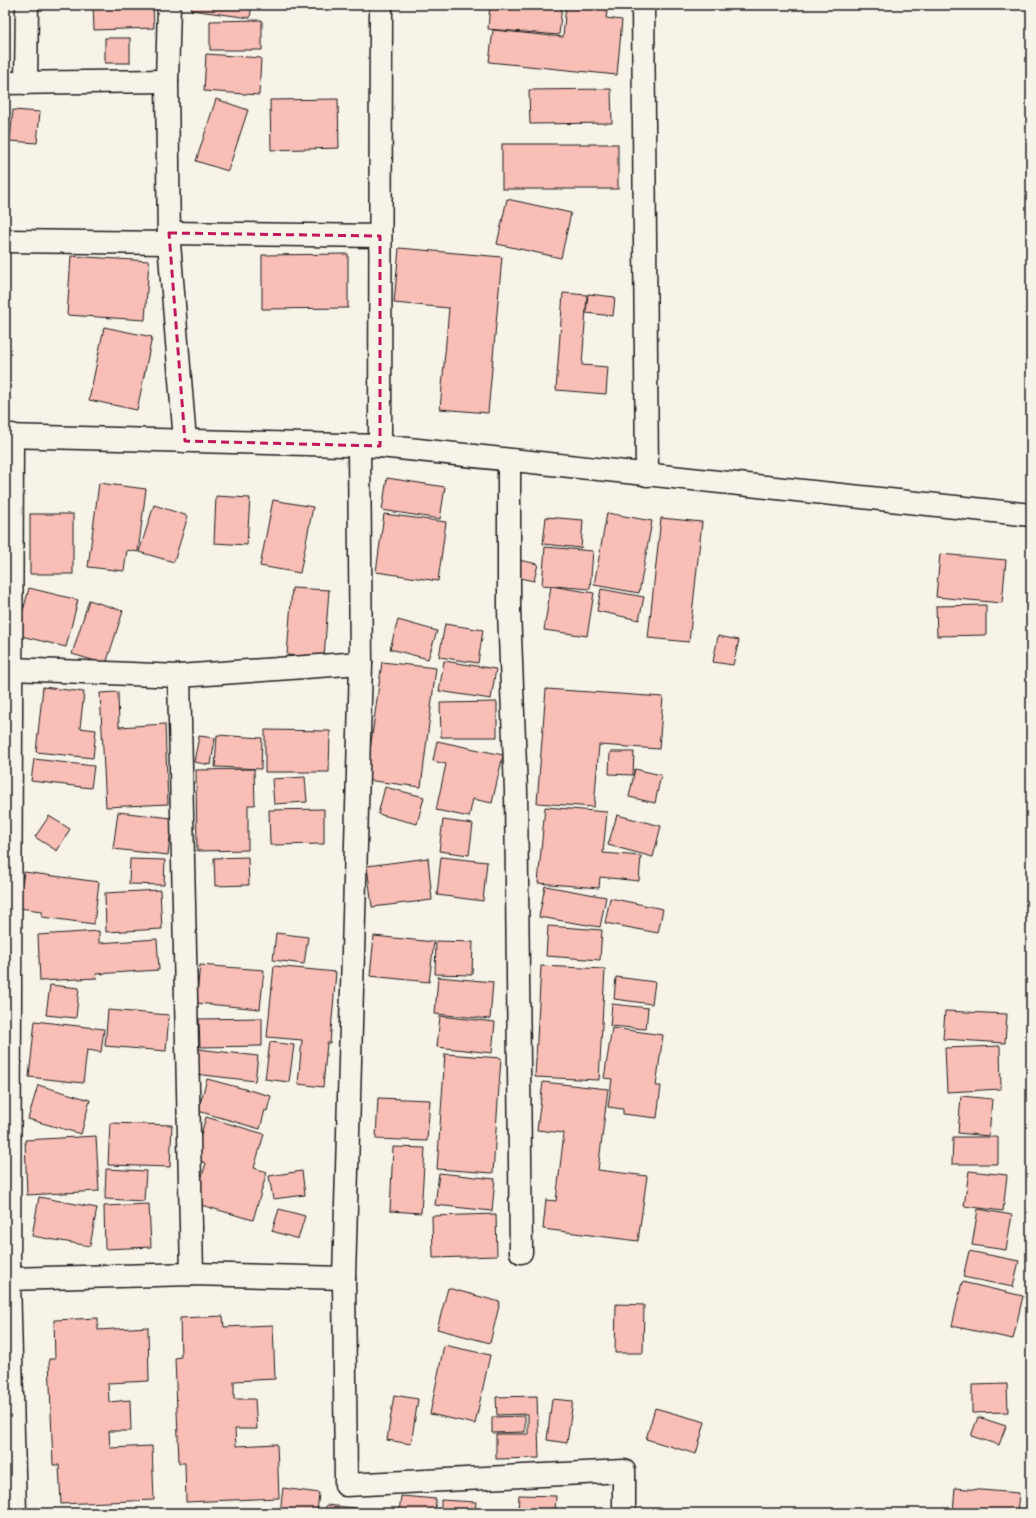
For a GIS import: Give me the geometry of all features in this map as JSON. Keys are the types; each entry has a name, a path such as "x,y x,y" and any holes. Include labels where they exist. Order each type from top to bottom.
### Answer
{"street":[{"path":"26,83 27,5"},
{"path":"169,5 167,81 169,238 184,441"},
{"path":"381,5 380,236 369,446 361,663 344,1278 346,1485 624,1471 624,1513"},
{"path":"643,5 647,475"},
{"path":"5,83 167,81"},
{"path":"5,241 380,236"},
{"path":"15,1513 9,1279 12,669 8,436 369,446 1031,515"},
{"path":"509,461 509,610 516,791 521,1252"},
{"path":"12,669 179,676 361,663"},
{"path":"179,676 192,1274"},
{"path":"9,1279 192,1274 344,1278"}],"highlighted area":[{"path":"169,233 380,236 380,446 185,441"}],"building":[{"path":"93,5 153,5 154,28 94,30"},
{"path":"192,5 252,5 250,18 191,10"},
{"path":"490,5 562,5 559,35 488,29"},
{"path":"566,5 608,5 606,18 622,20 617,75 489,62 493,30 563,37"},
{"path":"262,20 262,50 210,50 210,21"},
{"path":"105,38 130,38 130,63 105,63"},
{"path":"206,54 261,58 259,95 204,91"},
{"path":"611,89 612,123 530,124 529,90"},
{"path":"216,99 248,110 228,171 196,161"},
{"path":"338,99 339,148 271,150 270,100"},
{"path":"13,110 40,112 37,143 10,141"},
{"path":"502,144 618,144 618,189 502,189"},
{"path":"507,199 571,213 561,258 497,244"},
{"path":"399,248 502,257 488,413 440,409 449,308 394,303"},
{"path":"348,254 348,308 262,309 262,255"},
{"path":"71,256 149,261 145,320 67,315"},
{"path":"563,293 587,295 582,365 608,367 606,394 556,390"},
{"path":"588,294 615,297 613,316 586,313"},
{"path":"104,327 152,337 137,410 89,400"},
{"path":"387,478 445,487 440,519 382,510"},
{"path":"99,483 146,489 138,552 127,550 124,571 88,567"},
{"path":"216,496 250,498 247,545 214,543"},
{"path":"273,500 313,507 300,573 260,566"},
{"path":"154,505 188,516 174,562 139,552"},
{"path":"607,513 652,521 639,593 594,585"},
{"path":"30,514 73,514 73,574 30,574"},
{"path":"384,514 446,522 438,581 376,572"},
{"path":"546,517 583,520 581,548 543,544"},
{"path":"661,518 702,522 689,642 648,638"},
{"path":"545,547 593,551 590,589 542,585"},
{"path":"940,554 1006,560 1002,603 936,597"},
{"path":"519,560 538,564 534,581 515,577"},
{"path":"551,586 594,593 587,636 544,630"},
{"path":"29,588 78,600 66,647 17,635"},
{"path":"292,588 329,590 324,658 287,655"},
{"path":"601,589 644,597 639,620 597,611"},
{"path":"89,600 123,611 106,664 72,654"},
{"path":"986,605 986,635 937,636 936,606"},
{"path":"398,620 437,631 428,659 390,649"},
{"path":"445,624 483,630 478,663 439,657"},
{"path":"718,636 739,640 733,665 713,662"},
{"path":"444,661 496,669 491,699 439,691"},
{"path":"382,662 436,668 421,787 366,780"},
{"path":"43,687 84,692 80,728 96,730 93,758 36,752"},
{"path":"546,689 663,697 659,749 599,745 594,807 537,803"},
{"path":"118,692 119,727 165,724 168,804 106,807 100,693"},
{"path":"497,702 497,737 441,737 440,703"},
{"path":"265,730 330,731 329,772 265,772"},
{"path":"217,735 262,738 261,769 215,767"},
{"path":"199,736 215,738 211,765 194,762"},
{"path":"437,741 503,755 492,803 473,799 469,817 436,810 446,764 433,761"},
{"path":"610,752 634,752 633,775 609,774"},
{"path":"34,759 94,766 91,788 31,781"},
{"path":"254,769 255,805 248,805 248,850 197,851 196,770"},
{"path":"635,769 661,775 655,803 629,797"},
{"path":"305,777 307,802 274,804 272,779"},
{"path":"385,787 424,797 417,824 378,814"},
{"path":"545,807 607,812 603,853 641,856 639,881 600,877 599,888 538,883"},
{"path":"324,809 324,844 270,845 269,810"},
{"path":"118,812 172,818 168,855 113,849"},
{"path":"617,815 661,826 653,857 608,845"},
{"path":"49,816 70,829 57,851 35,837"},
{"path":"443,820 473,824 469,855 439,851"},
{"path":"248,857 249,885 215,886 214,858"},
{"path":"441,857 487,862 483,901 437,895"},
{"path":"428,858 432,900 372,907 367,866"},
{"path":"130,859 165,860 164,885 129,884"},
{"path":"24,872 99,882 94,924 42,917 42,911 19,908"},
{"path":"545,886 606,897 600,927 539,917"},
{"path":"160,890 162,929 106,932 105,893"},
{"path":"610,898 663,909 658,933 605,923"},
{"path":"548,926 602,930 600,960 546,956"},
{"path":"99,931 99,943 157,939 159,970 96,974 97,978 40,981 38,935"},
{"path":"276,933 308,937 304,964 273,960"},
{"path":"374,936 434,942 429,982 370,976"},
{"path":"436,941 473,942 472,975 435,974"},
{"path":"200,965 264,970 260,1009 196,1003"},
{"path":"274,966 336,972 330,1043 327,1043 323,1087 298,1084 302,1040 267,1037"},
{"path":"541,966 605,969 599,1080 535,1077"},
{"path":"438,977 493,982 490,1019 435,1014"},
{"path":"616,977 655,982 652,1004 614,999"},
{"path":"50,985 79,988 76,1018 46,1015"},
{"path":"612,1004 648,1008 646,1029 610,1026"},
{"path":"108,1010 169,1015 166,1051 105,1046"},
{"path":"945,1011 1007,1014 1005,1043 943,1039"},
{"path":"440,1016 495,1022 492,1053 437,1047"},
{"path":"262,1018 262,1046 200,1047 199,1019"},
{"path":"35,1021 104,1029 101,1052 87,1050 83,1083 29,1077"},
{"path":"612,1028 663,1035 656,1086 661,1086 657,1118 623,1114 623,1109 608,1107 612,1079 604,1078"},
{"path":"270,1042 294,1045 289,1082 265,1079"},
{"path":"1000,1046 1001,1089 947,1092 945,1048"},
{"path":"198,1049 258,1056 255,1081 195,1074"},
{"path":"445,1054 501,1058 493,1173 437,1169"},
{"path":"207,1079 271,1096 267,1111 265,1110 260,1129 198,1111"},
{"path":"543,1082 608,1089 598,1170 647,1176 638,1241 543,1229 546,1200 556,1201 564,1133 537,1130"},
{"path":"38,1085 90,1100 81,1134 28,1119"},
{"path":"961,1096 992,1099 989,1136 958,1133"},
{"path":"378,1098 430,1100 427,1141 376,1139"},
{"path":"206,1117 264,1134 254,1168 267,1172 253,1220 194,1203 206,1163 194,1159"},
{"path":"110,1123 172,1125 170,1167 108,1165"},
{"path":"96,1136 99,1191 27,1195 25,1140"},
{"path":"953,1137 998,1137 998,1164 952,1164"},
{"path":"393,1147 425,1148 421,1213 390,1211"},
{"path":"106,1169 146,1171 144,1201 105,1199"},
{"path":"302,1171 305,1195 273,1199 269,1176"},
{"path":"969,1171 1007,1175 1003,1211 964,1206"},
{"path":"439,1173 495,1179 492,1211 435,1205"},
{"path":"39,1197 97,1208 90,1246 32,1236"},
{"path":"149,1204 151,1247 105,1249 104,1206"},
{"path":"279,1209 305,1216 298,1239 272,1231"},
{"path":"978,1209 1012,1215 1006,1250 972,1245"},
{"path":"496,1214 497,1256 433,1258 432,1216"},
{"path":"969,1251 1019,1261 1013,1287 963,1277"},
{"path":"962,1282 1023,1296 1013,1339 952,1326"},
{"path":"448,1288 500,1302 490,1343 437,1329"},
{"path":"616,1304 644,1305 643,1353 615,1353"},
{"path":"223,1316 224,1327 273,1325 275,1379 234,1381 234,1399 255,1399 257,1429 235,1429 236,1446 277,1444 279,1498 186,1502 185,1463 179,1463 175,1358 181,1357 180,1318"},
{"path":"98,1318 98,1330 148,1327 149,1381 108,1383 109,1402 130,1400 131,1431 109,1431 110,1448 152,1446 154,1500 61,1504 59,1465 53,1465 49,1359 55,1359 54,1320"},
{"path":"444,1345 490,1355 475,1424 430,1414"},
{"path":"1007,1384 1008,1412 972,1413 972,1385"},
{"path":"394,1395 418,1399 411,1444 387,1440"},
{"path":"537,1396 539,1458 496,1459 496,1434 528,1434 528,1414 497,1415 496,1397"},
{"path":"552,1399 573,1401 567,1443 547,1440"},
{"path":"655,1408 705,1422 696,1454 646,1439"},
{"path":"525,1416 525,1432 492,1433 492,1417"},
{"path":"978,1417 1006,1426 999,1445 971,1436"},
{"path":"283,1488 319,1493 317,1513 280,1513"},
{"path":"955,1488 1019,1493 1017,1513 953,1513"},
{"path":"519,1495 556,1496 555,1513 518,1513"},
{"path":"401,1496 436,1499 435,1513 399,1513"},
{"path":"441,1500 476,1502 475,1513 441,1513"},
{"path":"326,1505 395,1512 395,1513 325,1513"}]}
